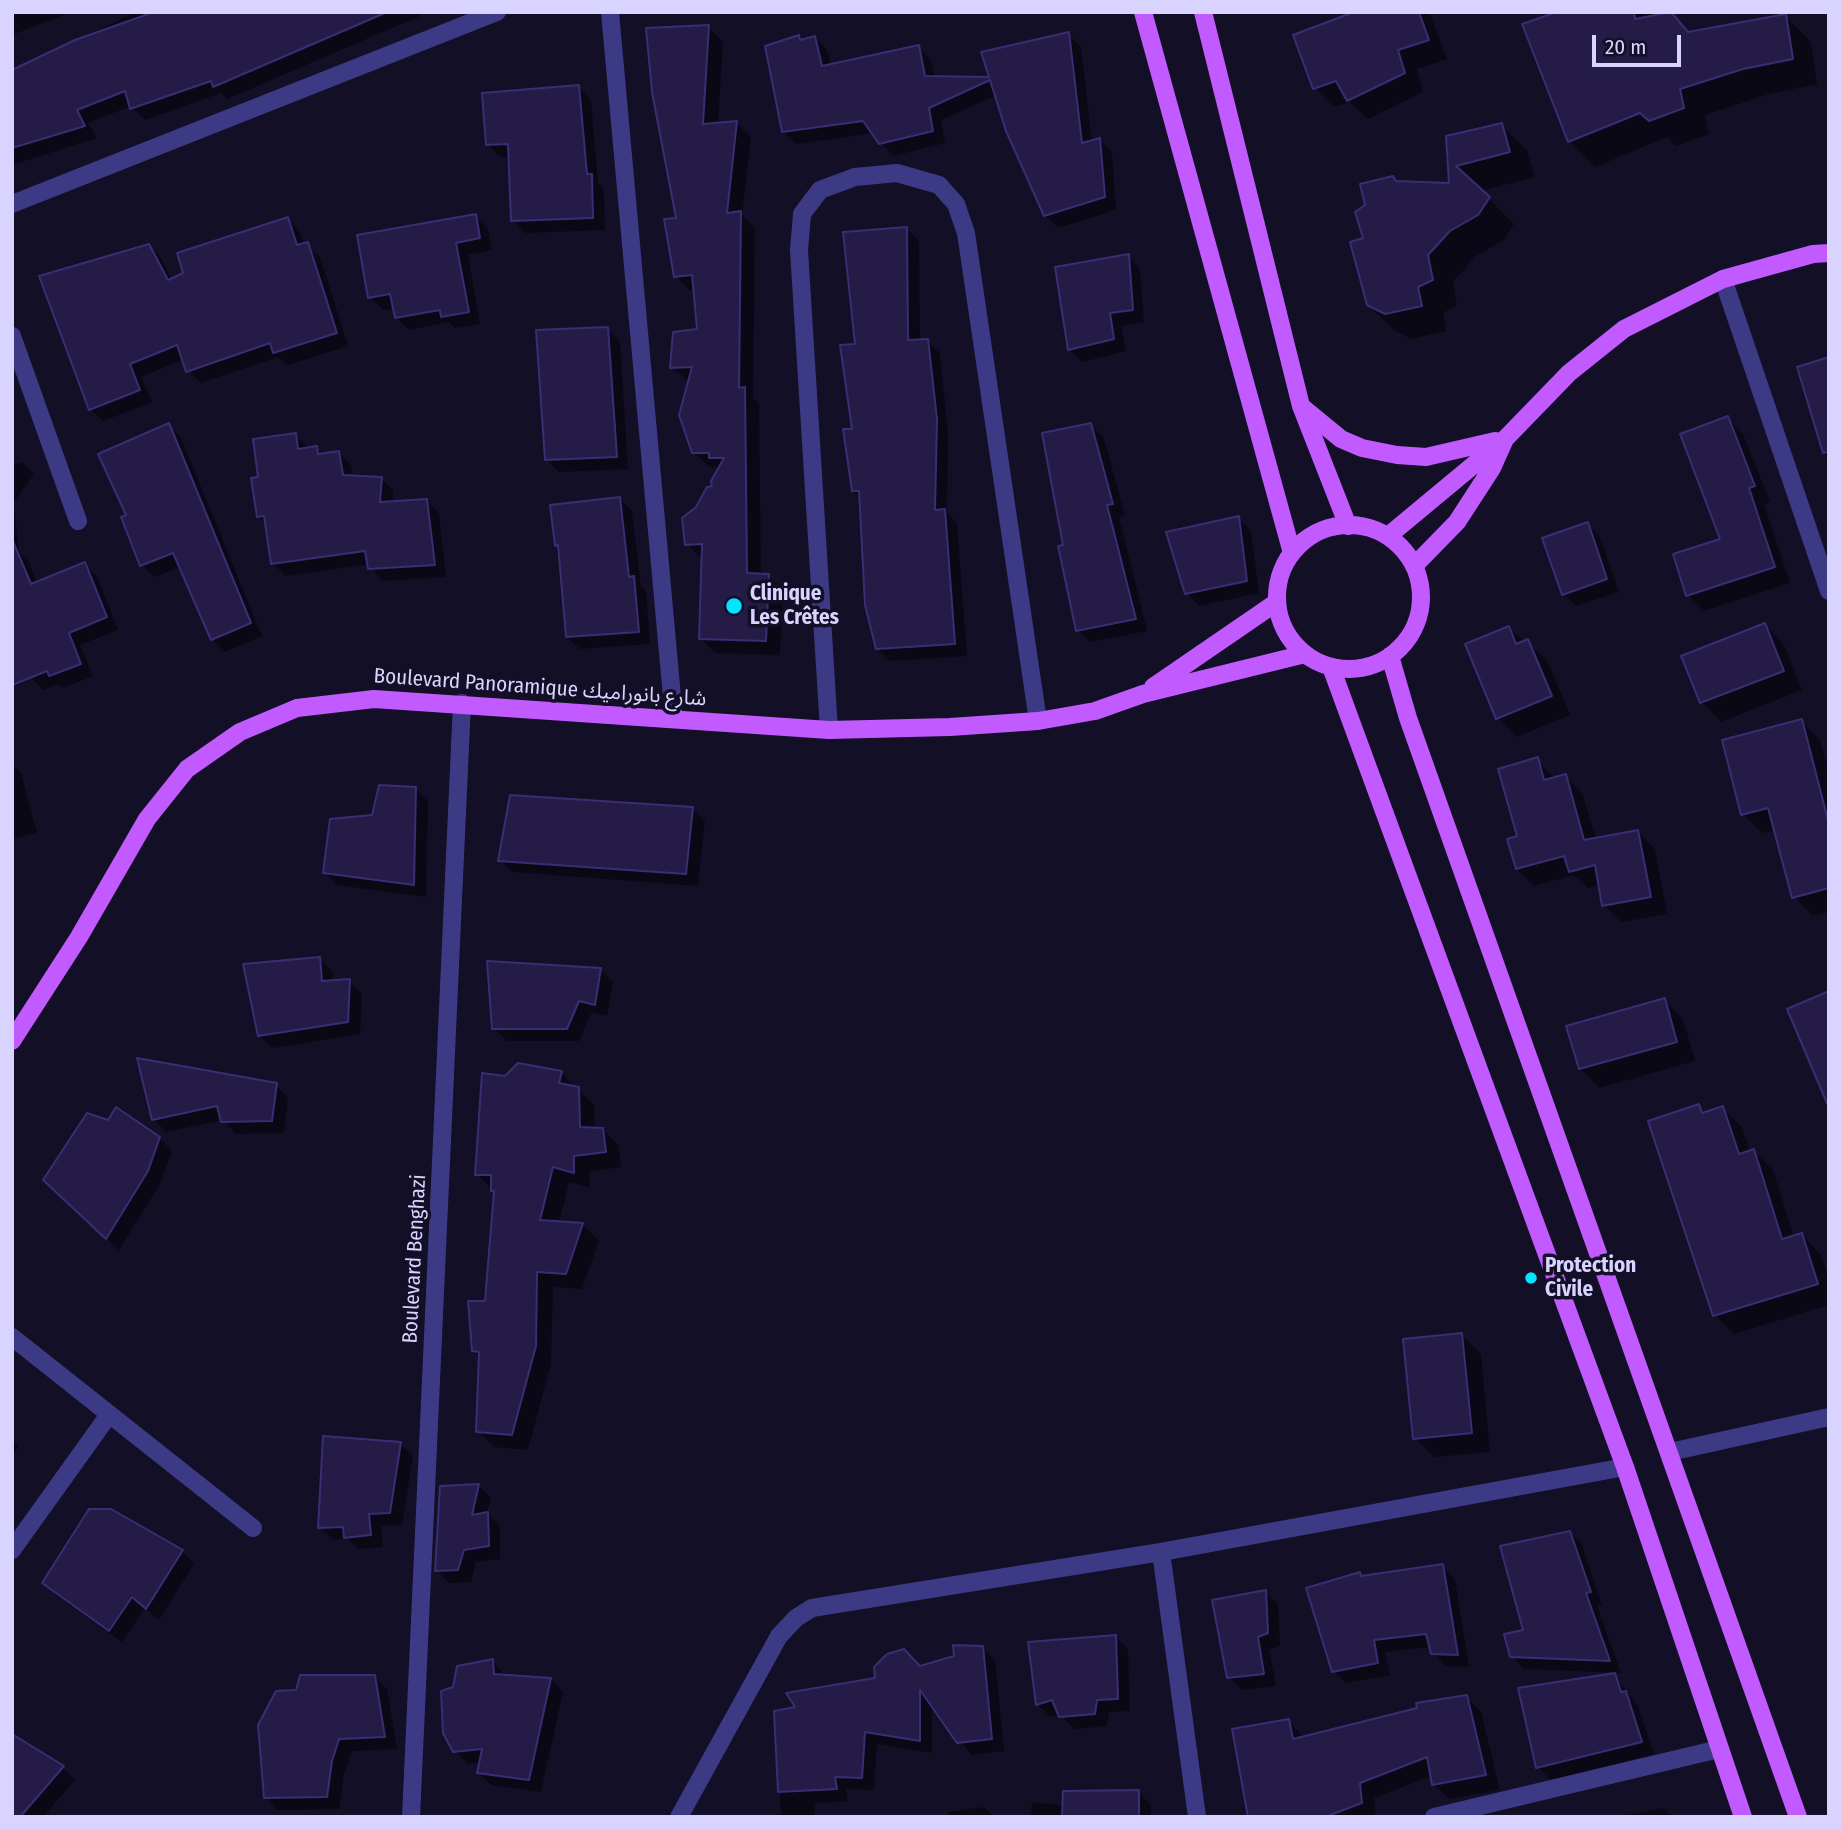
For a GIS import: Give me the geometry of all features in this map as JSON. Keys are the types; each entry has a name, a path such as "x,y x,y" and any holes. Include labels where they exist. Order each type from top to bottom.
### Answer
{"main road":[{"path":"1143,12 1292,554"},
{"path":"1203,12 1301,406 1348,526"},
{"path":"1388,537 1506,438 1569,373 1624,329 1723,279 1813,254 1829,253"},
{"path":"1301,406 1341,439 1362,448 1397,455 1426,457 1506,438"},
{"path":"1414,565 1447,533 1469,505 1492,468 1506,438"},
{"path":"1348,526 1373,529 1401,547 1414,565 1421,592 1419,617 1409,639 1390,656 1357,669 1331,667 1305,654 1285,631 1277,601 1280,575 1292,554 1305,540 1321,531 1348,526"},
{"name":"Boulevard Panoramique شارع بانوراميك","path":"1143,694 1277,601"},
{"name":"Boulevard Panoramique شارع بانوراميك","path":"12,1041 79,937 147,819 187,769 240,732 297,708 374,699 829,730 937,728 1038,721 1095,711 1143,694 1305,654"},
{"path":"1390,656 1408,718 1798,1817"},
{"path":"1331,667 1625,1467 1743,1817"}],"street":[{"path":"12,204 497,12"},
{"path":"610,12 674,719"},
{"path":"829,730 799,250 802,214 820,190 855,177 897,173 939,186 956,204 966,233 1038,721"},
{"path":"1723,279 1829,592"},
{"path":"12,336 78,521"},
{"name":"Boulevard Benghazi","path":"411,1817 462,703"},
{"path":"12,1337 108,1416 253,1528"},
{"path":"12,1550 108,1416"},
{"path":"1670,1452 1829,1417"},
{"path":"679,1817 779,1636 796,1618 812,1608 1161,1552 1625,1467"},
{"path":"1161,1552 1197,1817"},
{"path":"1434,1817 1718,1749"}],"building":[{"path":"154,12 385,13 213,87 211,81 130,109 125,91 77,110 85,126 12,148 12,70 75,40"},
{"path":"1354,12 1419,12 1429,40 1398,50 1405,73 1347,101 1336,81 1313,89 1293,35"},
{"path":"1557,12 1634,12 1635,19 1671,12 1688,32 1786,14 1793,59 1743,69 1680,89 1684,108 1649,121 1640,113 1568,142 1522,24"},
{"path":"709,25 703,124 737,121 727,213 741,211 739,388 745,387 747,573 769,574 766,641 699,639 702,544 685,545 682,518 696,507 707,487 712,486 711,481 724,458 709,458 709,453 692,453 679,415 692,367 670,368 673,332 697,329 692,275 674,277 664,219 676,218 652,92 646,28"},
{"path":"1069,32 1082,143 1100,138 1105,197 1044,216 1006,131 990,80 929,108 933,131 879,144 863,121 782,132 765,46 799,35 800,40 815,36 822,66 919,45 925,76 989,77 981,52"},
{"path":"579,85 587,174 592,174 593,218 511,221 508,144 486,145 482,93"},
{"path":"1502,123 1510,152 1456,166 1490,197 1478,215 1450,231 1428,255 1433,280 1418,287 1422,306 1385,314 1367,305 1350,242 1363,238 1355,212 1365,205 1360,184 1393,176 1396,181 1449,183 1446,136"},
{"path":"476,214 480,238 456,243 469,312 441,317 440,310 395,318 390,294 368,298 357,235"},
{"path":"288,217 297,245 308,242 337,333 273,353 270,343 186,372 177,345 130,364 140,390 89,410 39,276 149,244 168,280 183,273 177,253"},
{"path":"907,227 908,340 928,339 937,419 935,510 945,509 955,644 876,649 865,605 859,491 852,491 843,429 852,429 840,345 855,344 843,232"},
{"path":"1129,254 1133,310 1110,313 1114,339 1068,350 1055,267"},
{"path":"608,327 617,457 545,460 536,330"},
{"path":"1829,357 1829,452 1823,453 1797,367"},
{"path":"1728,416 1755,486 1749,488 1775,567 1686,596 1673,554 1720,539 1680,434"},
{"path":"169,423 251,623 211,640 173,553 140,566 121,517 126,515 98,454"},
{"path":"1091,423 1113,504 1107,505 1136,619 1076,631 1058,546 1063,545 1042,433"},
{"path":"296,433 298,449 317,446 318,454 339,451 343,475 382,477 380,502 427,499 435,565 368,569 365,551 271,564 264,516 257,517 251,478 258,477 253,439"},
{"path":"620,497 629,577 634,576 639,632 566,637 558,545 555,546 550,505"},
{"path":"1239,516 1247,581 1185,594 1166,532"},
{"path":"1588,522 1607,579 1562,595 1542,538"},
{"path":"12,539 31,584 85,562 107,617 69,633 81,664 49,676 47,671 12,685"},
{"path":"1765,623 1784,671 1700,703 1681,656"},
{"path":"1509,626 1516,644 1528,639 1552,696 1496,719 1465,644"},
{"path":"1802,719 1829,824 1829,888 1792,898 1768,808 1741,815 1722,740"},
{"path":"1538,757 1544,780 1566,774 1584,840 1638,830 1651,897 1602,906 1595,865 1569,872 1564,856 1516,869 1507,839 1517,836 1498,769"},
{"path":"379,785 416,787 414,885 323,873 330,819 372,815"},
{"path":"510,795 693,807 686,874 498,861"},
{"path":"320,957 322,981 350,979 348,1022 258,1036 243,964"},
{"path":"487,961 601,968 595,1005 579,1001 567,1029 492,1029"},
{"path":"1829,991 1829,1108 1787,1009"},
{"path":"1665,998 1677,1042 1579,1069 1566,1026"},
{"path":"137,1058 277,1083 272,1121 221,1122 217,1106 152,1120"},
{"path":"518,1063 562,1071 559,1083 579,1087 580,1127 603,1128 606,1152 574,1156 574,1173 553,1167 540,1220 583,1223 566,1274 537,1272 536,1346 512,1435 476,1432 479,1352 472,1351 468,1301 485,1301 494,1191 491,1191 491,1175 475,1175 482,1073 505,1076"},
{"path":"1699,1104 1702,1113 1723,1106 1739,1154 1754,1149 1782,1239 1802,1233 1818,1284 1713,1316 1648,1121"},
{"path":"116,1107 160,1137 148,1171 106,1239 43,1180 87,1113 108,1120"},
{"path":"1462,1333 1472,1433 1413,1439 1403,1339"},
{"path":"323,1436 401,1442 390,1513 369,1514 371,1535 344,1538 343,1527 318,1528"},
{"path":"479,1484 472,1515 488,1512 489,1546 464,1550 458,1570 435,1571 440,1486"},
{"path":"89,1509 111,1509 183,1550 146,1609 132,1597 109,1631 42,1583"},
{"path":"1570,1531 1591,1592 1586,1593 1610,1661 1510,1657 1504,1634 1523,1630 1500,1546"},
{"path":"1443,1564 1458,1655 1431,1654 1426,1634 1374,1640 1378,1663 1332,1672 1306,1588 1360,1572 1361,1576"},
{"path":"1266,1590 1268,1633 1258,1637 1264,1674 1227,1678 1212,1600"},
{"path":"1116,1635 1118,1699 1097,1700 1095,1714 1059,1717 1052,1700 1036,1705 1028,1642"},
{"path":"953,1645 983,1646 992,1739 957,1743 920,1690 920,1741 865,1732 862,1778 835,1777 837,1789 778,1792 774,1711 795,1707 786,1693 875,1678 874,1667 887,1654 904,1649 920,1666 954,1656"},
{"path":"493,1659 494,1674 551,1678 529,1780 477,1773 482,1749 453,1752 443,1733 441,1691 453,1687 457,1666"},
{"path":"1615,1673 1621,1692 1626,1691 1642,1742 1536,1768 1518,1688"},
{"path":"300,1675 375,1675 385,1737 339,1739 332,1761 327,1797 264,1798 258,1725 276,1691 296,1690"},
{"path":"1467,1695 1486,1775 1432,1785 1427,1757 1360,1783 1362,1803 1325,1817 1248,1817 1232,1729 1289,1719 1293,1739 1417,1708 1416,1703"},
{"path":"12,1734 64,1766 20,1817 12,1817"},
{"path":"1139,1790 1139,1817 1062,1817 1063,1791"}],"place":[{"name":"Clinique Les Crêtes","path":"734,606"},
{"name":"Protection Civile","path":"1531,1278"}]}
